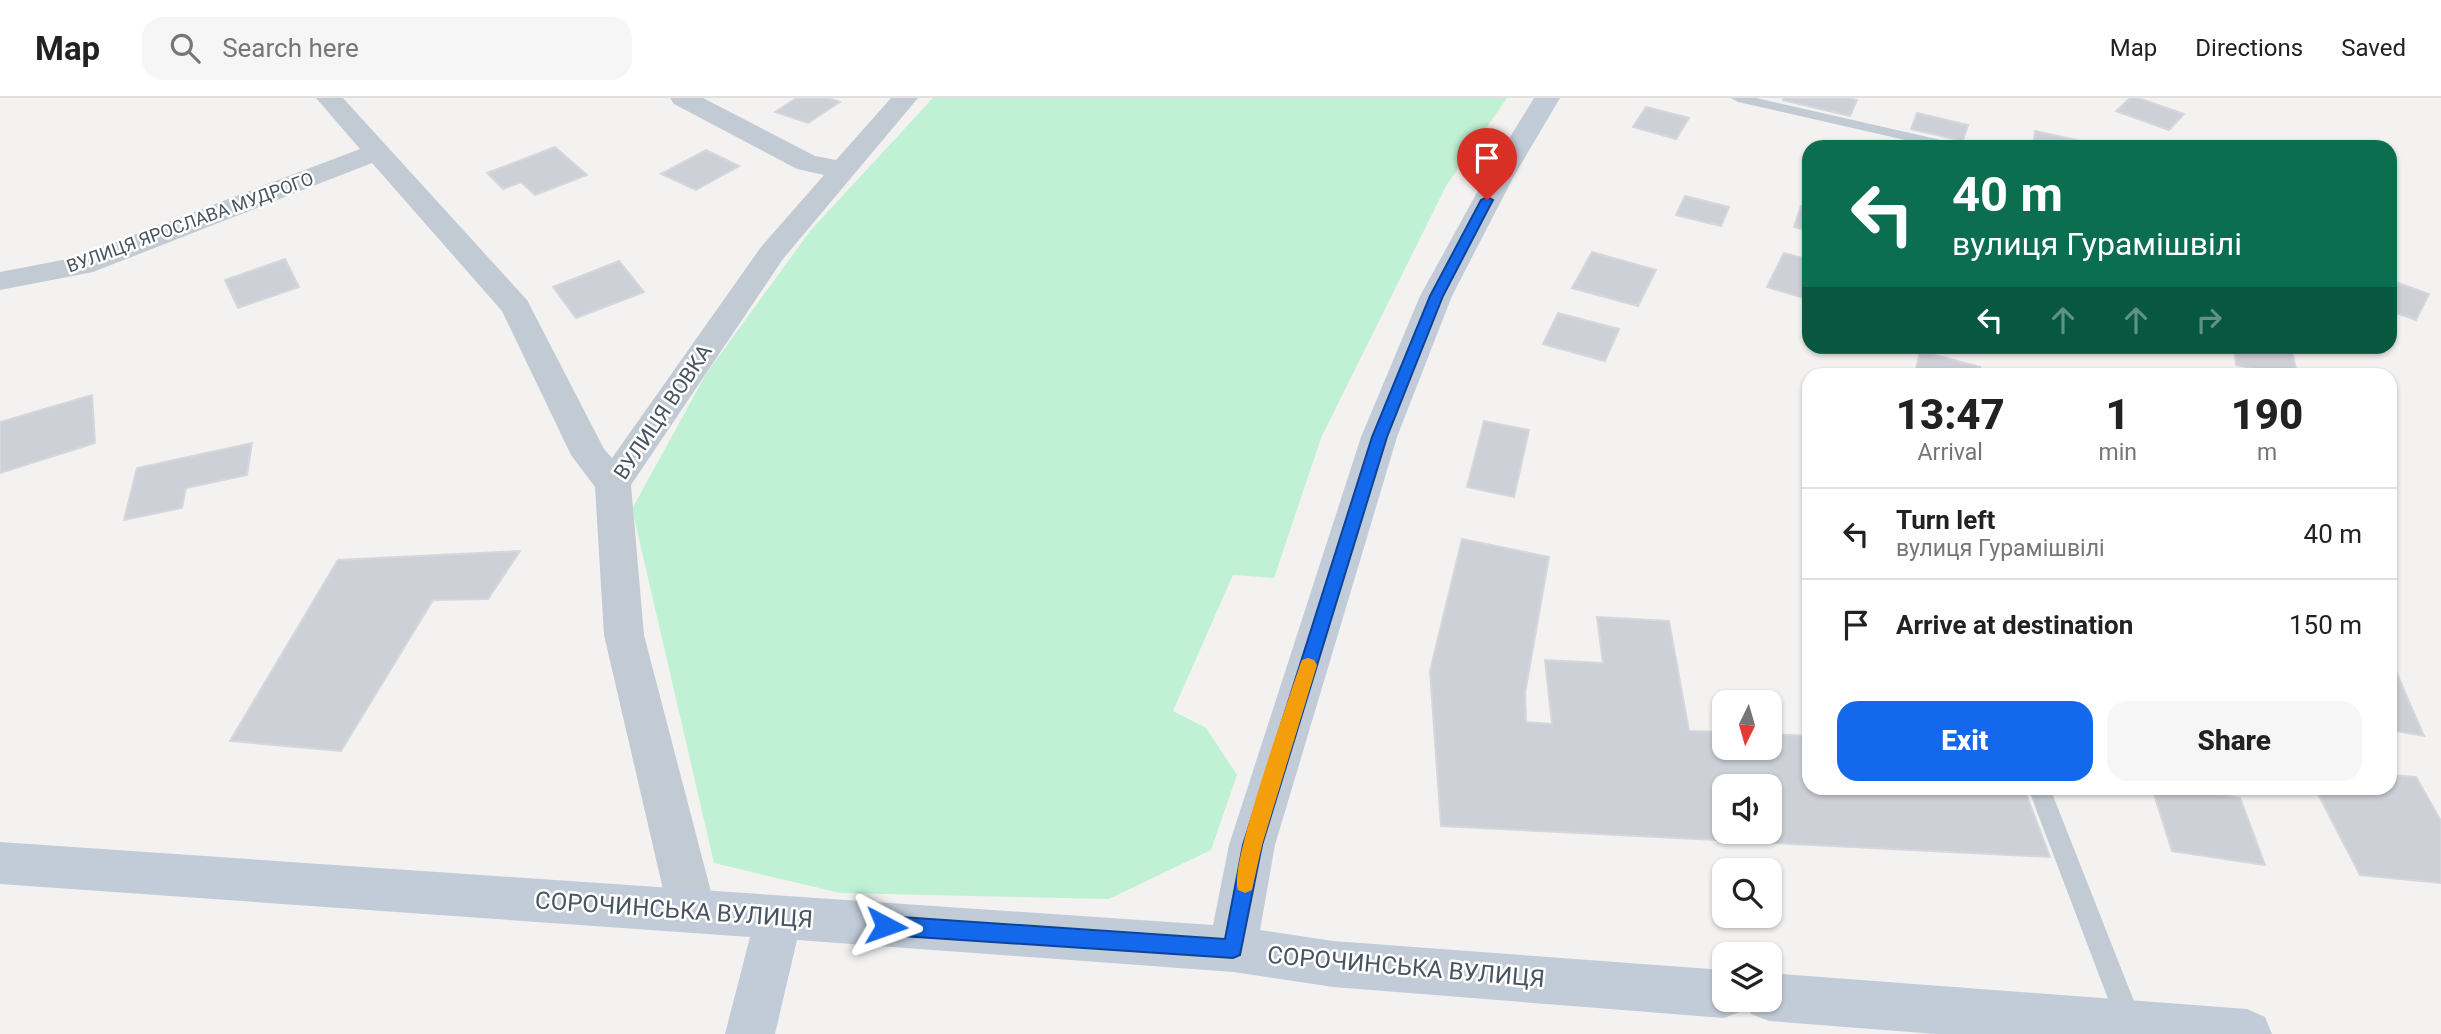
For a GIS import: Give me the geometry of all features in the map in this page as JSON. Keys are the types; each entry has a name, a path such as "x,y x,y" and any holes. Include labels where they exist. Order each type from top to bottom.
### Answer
{"main road":[{"path":"1233,949 1252,845 1379,437 1436,296 1500,176 1547,98"},
{"name":"СОРОЧИНСЬКА ВУЛИЦЯ","path":"0,863 1233,949 1333,964 1712,993"},
{"path":"750,1034 779,918"},
{"path":"1782,998 2247,1034"}],"street":[{"path":"329,98 516,307 589,455 613,484"},
{"path":"683,98 807,163 843,170"},
{"name":"ВУЛИЦЯ ВОВКА","path":"692,911 624,635 613,484 772,253 905,98"},
{"name":"ВУЛИЦЯ ЯРОСЛАВА МУДРОГО","path":"0,281 82,265 377,152"}],"lane":[{"path":"1738,98 1923,140"},
{"path":"2042,795 2130,1025"}],"green space":[{"path":"933,98 1507,98 1446,186 1321,438 1274,578 1233,575 1173,711 1206,728 1237,775 1211,850 1109,899 840,893 714,863 632,509 706,374 810,231"}],"building":[{"path":"797,98 828,98 840,102 808,123 775,112"},
{"path":"2130,98 2138,98 2184,114 2169,130 2116,111"},
{"path":"1783,100 1857,100 1850,116"},
{"path":"1646,107 1689,118 1676,139 1633,127"},
{"path":"1917,113 1968,125 1963,140 1911,129"},
{"path":"2035,131 2076,140 2034,140"},
{"path":"555,147 587,175 535,195 521,182 503,189 487,173"},
{"path":"706,150 739,166 696,190 661,174"},
{"path":"1685,196 1729,207 1721,226 1676,215"},
{"path":"1801,206 1802,206 1802,229 1794,227"},
{"path":"1592,252 1656,270 1638,306 1572,288"},
{"path":"1784,253 1802,258 1802,298 1767,287"},
{"path":"285,259 299,287 238,308 225,280"},
{"path":"619,261 644,292 576,318 553,287"},
{"path":"2397,283 2429,294 2416,320 2397,313"},
{"path":"1558,313 1619,329 1605,361 1543,344"},
{"path":"1919,354 1931,354 1980,367 1980,368 1916,368"},
{"path":"2235,354 2293,354 2296,368 2251,368 2236,365"},
{"path":"92,395 95,443 0,473 0,422"},
{"path":"1484,421 1529,430 1514,497 1467,487"},
{"path":"252,443 247,475 186,488 182,508 124,520 137,468"},
{"path":"1462,539 1549,557 1525,693 1526,722 1552,724 1545,660 1603,663 1597,617 1669,621 1689,731 1712,732 1712,760 1782,760 1782,735 1802,736 1802,795 2027,795 2050,857 1782,843 1782,774 1712,774 1712,840 1441,826 1430,671"},
{"path":"520,551 488,599 433,600 341,751 230,741 338,560"},
{"path":"2397,674 2424,736 2397,731"},
{"path":"2397,776 2416,777 2441,821 2441,883 2360,875 2319,795 2397,795"},
{"path":"2154,795 2220,795 2240,798 2265,865 2172,851"}],"slow traffic":[{"path":"1245,884 1252,845 1308,665"}],"route":[{"path":"886,926 1233,949 1252,845 1379,437 1436,296 1487,200"}]}
